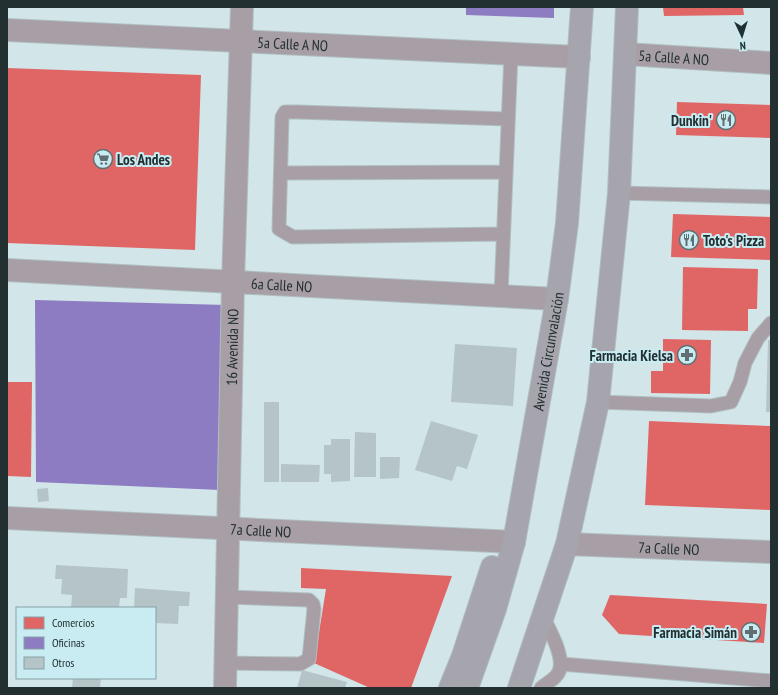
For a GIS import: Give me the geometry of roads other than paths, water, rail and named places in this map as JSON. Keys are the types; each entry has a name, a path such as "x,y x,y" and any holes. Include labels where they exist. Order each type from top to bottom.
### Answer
{"highway":[{"name":"Avenida Circunvalación","path":"467,688 495,609 507,542 522,489 557,299 567,223 582,7"},
{"path":"519,688 567,544 598,402 619,193 627,7"},
{"path":"450,688 507,542"}],"street":[{"name":"16 Avenida NO","path":"225,688 233,282 242,7"},
{"name":"5a Calle A NO","path":"7,30 579,57"},
{"name":"5a Calle A NO","path":"625,54 771,63"},
{"name":"6a Calle NO","path":"7,270 557,299"},
{"name":"7a Calle NO","path":"7,518 507,542"},
{"name":"7a Calle NO","path":"567,544 771,552"}],"lane":[{"path":"500,295 511,54"},
{"path":"502,234 293,237 279,229 282,117 285,112 508,119"},
{"path":"281,173 506,172"},
{"path":"619,193 771,196"},
{"path":"598,402 711,406 731,402 740,382 745,363 758,338 771,323"},
{"path":"225,663 300,664 305,662 309,659 314,609 313,604 309,600 227,598"},
{"path":"541,688 557,676 561,664 554,639 543,617"},
{"path":"561,664 762,683"}],"place":[{"name":"Dunkin'","path":"726,120"},
{"name":"Los Andes","path":"103,159"},
{"name":"Toto's Pizza","path":"689,240"},
{"name":"Farmacia Kielsa","path":"687,355"},
{"name":"Farmacia Simán","path":"751,632"}]}
